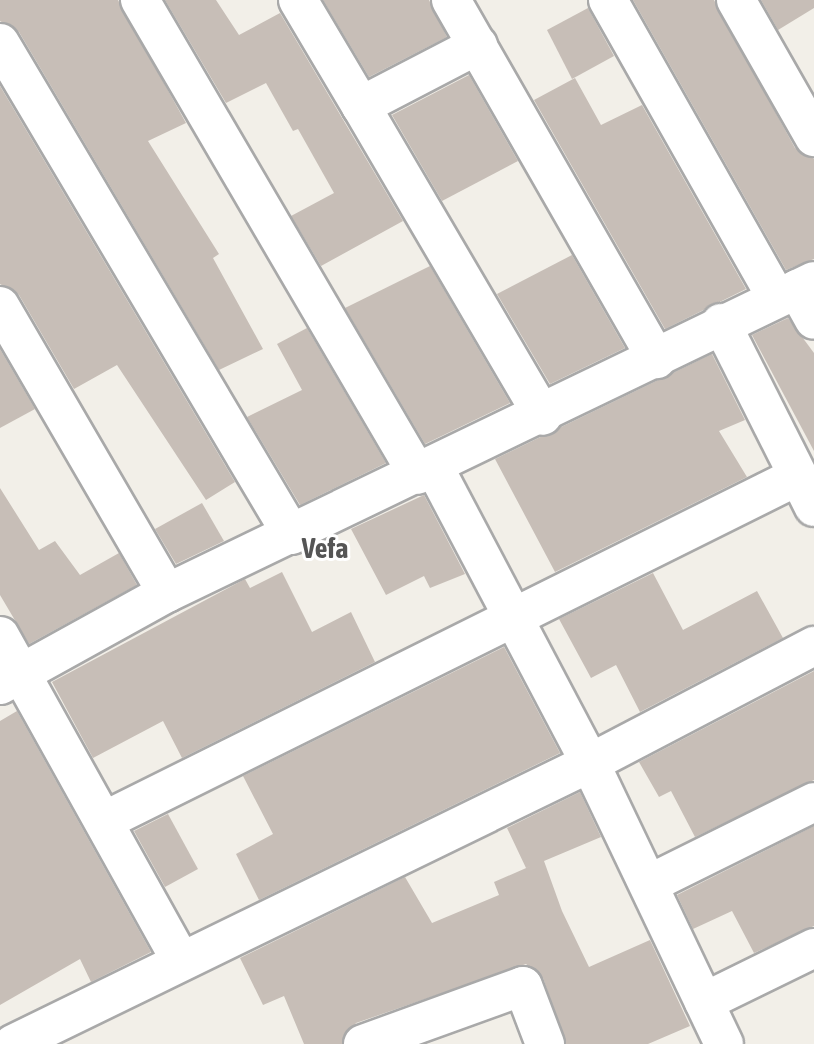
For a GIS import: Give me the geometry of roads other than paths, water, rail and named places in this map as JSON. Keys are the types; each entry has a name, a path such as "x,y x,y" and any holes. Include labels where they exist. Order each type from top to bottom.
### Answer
{"street":[{"path":"140,0 427,472 511,621 590,763 724,1044"},
{"path":"298,0 543,416"},
{"path":"451,0 657,359"},
{"path":"11,679 167,593 543,416 657,359 721,323 800,296 608,0"},
{"path":"736,0 814,136"},
{"path":"0,43 292,535"},
{"path":"361,106 478,45"},
{"path":"0,306 167,593"},
{"path":"104,821 511,621 806,491 721,323"},
{"path":"0,636 11,679 104,821 181,961"},
{"path":"0,1023 12,1044 590,763 814,646"},
{"path":"649,884 814,802"},
{"path":"704,1002 814,948"},
{"path":"363,1044 523,986 545,1044"}],"district":[{"name":"Vefa","path":"325,548"}]}
